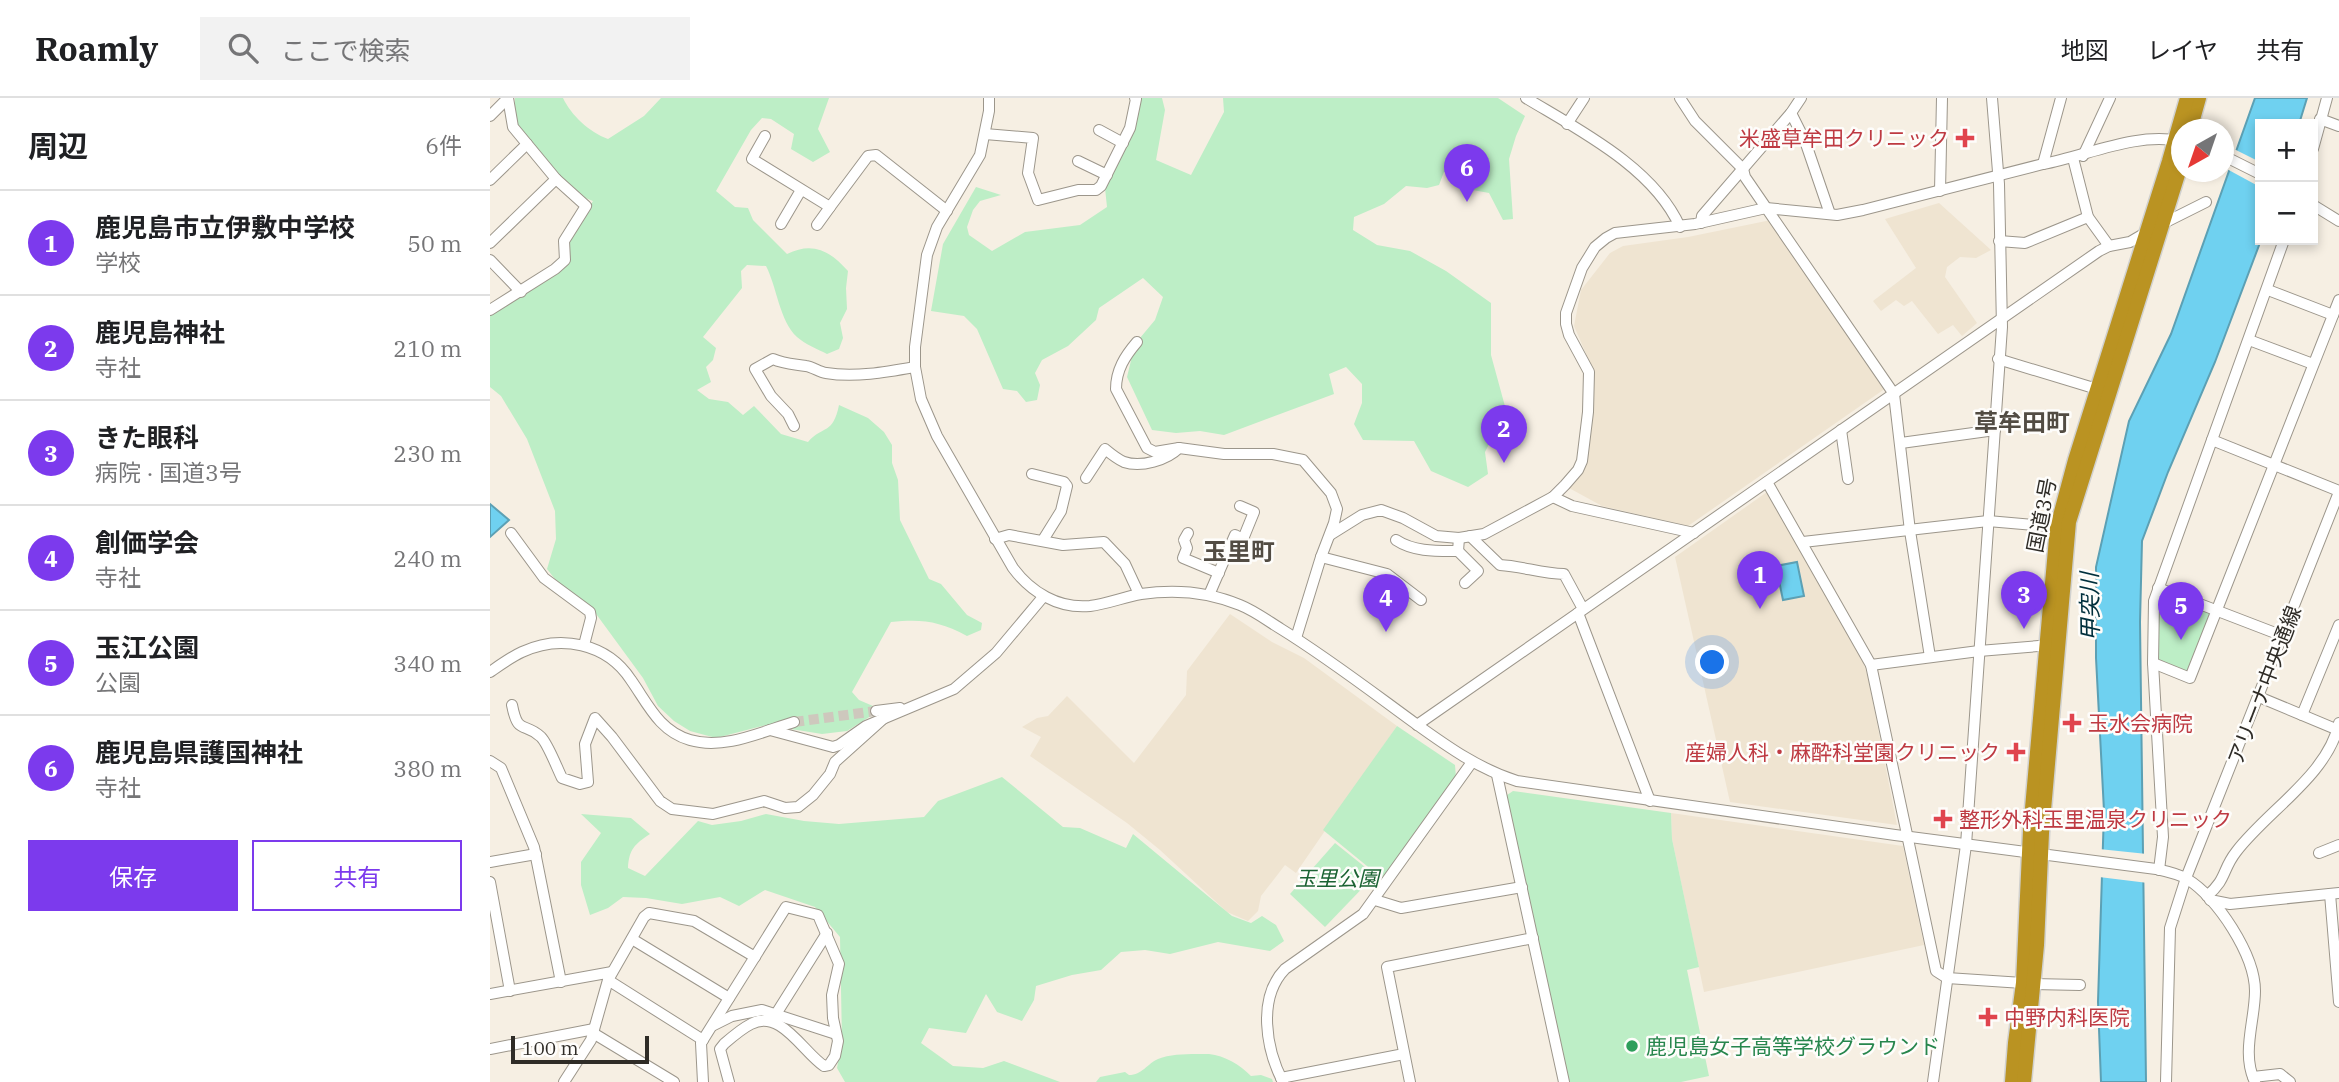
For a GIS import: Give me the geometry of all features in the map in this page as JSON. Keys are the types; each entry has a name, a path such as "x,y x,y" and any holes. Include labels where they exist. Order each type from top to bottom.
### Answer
{"highway":[{"name":"国道3号","path":"2182,119 2186,98"},
{"path":"2193,119 2199,98"},
{"name":"国道3号","path":"2024,1082 2057,527 2063,498 2145,234 2171,161"},
{"name":"国道3号","path":"2052,645 2069,522 2176,182"},
{"name":"国道3号","path":"2012,1082 2015,1044 2028,983"}],"street":[{"path":"490,116 508,98"},
{"path":"490,310 565,260 564,241 586,206 556,179 513,127 508,98"},
{"path":"989,98 985,134 974,167 932,238 927,255 915,347 915,367 926,415 995,539 1022,579 1043,597 1067,604 1090,606 1139,594 1171,591 1209,595 1241,605 1296,638 1472,762 1497,775 1517,781 1966,845 2157,869 2186,878 2208,898 2246,949 2254,975 2255,1004 2249,1045 2254,1079 2280,1074 2290,1082"},
{"path":"985,134 1033,138 1028,173 1038,200 1078,190 1096,190 1101,186 1130,128 1135,98"},
{"path":"1526,98 1628,163 1674,212 1680,227"},
{"path":"1567,124 1584,98"},
{"path":"1680,98 1695,121 1743,169 1745,177 1895,394 1910,531 1930,657"},
{"path":"1701,223 1702,216 1801,98"},
{"path":"1940,191 1942,98"},
{"path":"1933,1082 1966,845 1996,430 2002,320 1992,98"},
{"path":"2043,164 2061,98"},
{"path":"2109,246 2088,217 2078,157 2110,98"},
{"path":"2318,128 2327,98"},
{"path":"1791,113 1805,141 1830,214"},
{"path":"2320,119 2339,126"},
{"path":"1099,130 1123,143"},
{"path":"765,136 751,159 830,207"},
{"path":"1330,535 1362,515 1381,510 1403,518 1436,536 1465,537 1484,534 1553,497 1578,470 1586,431 1588,372 1566,324 1566,313 1582,268 1595,247 1615,233 1680,227 1766,208 1830,214 1863,211 2147,138 2171,140"},
{"path":"490,180 527,144"},
{"path":"817,225 868,156 876,155 947,211"},
{"path":"1078,161 1107,175"},
{"path":"2234,161 2255,172"},
{"path":"490,243 556,179"},
{"path":"781,223 802,190"},
{"path":"1417,725 2109,246 2130,242 2206,202"},
{"path":"2318,208 2339,221"},
{"path":"1999,241 2025,243 2088,217"},
{"path":"2157,869 2163,837 2153,663 2154,601 2282,245"},
{"path":"490,260 520,292"},
{"path":"2268,290 2333,315"},
{"path":"2153,663 2190,678 2339,300"},
{"path":"2249,340 2313,364"},
{"path":"1138,342 1120,368 1116,389 1147,448 1155,452 1180,448 1224,454 1273,454 1303,460 1331,493 1337,509 1296,638"},
{"path":"794,426 755,369 773,359 834,374 915,367"},
{"path":"1998,359 2097,389"},
{"path":"1841,430 1847,479"},
{"path":"1901,443 1996,430"},
{"path":"2212,440 2339,491"},
{"path":"1086,478 1105,449 1127,464 1135,464 1160,460 1180,448"},
{"path":"1032,474 1065,482 1067,486 1061,511 1043,540"},
{"path":"1767,482 1871,666 1936,971 1947,978 2080,985"},
{"name":"アリーナ中央通線","path":"2166,1082 2170,928 2186,878 2339,491"},
{"path":"1553,497 1572,506 1694,533"},
{"path":"1209,595 1235,536 1243,539 1254,512 1240,506"},
{"path":"1802,542 1988,521 2057,527"},
{"path":"511,533 544,578 590,612 584,645"},
{"path":"1188,533 1184,540 1187,548 1183,558 1219,573"},
{"path":"995,539 1009,534 1063,545 1104,542 1125,564 1139,594"},
{"path":"1458,551 1465,537"},
{"path":"1465,537 1500,565 1564,575 1581,611 1650,801"},
{"path":"1396,540 1403,545 1423,550 1458,551 1478,571 1465,583"},
{"path":"1321,557 1387,574 1421,600"},
{"path":"2158,588 2283,636"},
{"path":"770,730 833,747 880,714 914,706 950,691 978,670 1043,597"},
{"path":"2302,715 2339,625"},
{"path":"490,672 520,652 537,646 566,642 584,645 603,654 624,670 655,718 686,739 724,743 794,722"},
{"path":"1871,666 1930,657 2052,645"},
{"path":"2208,898 2220,884 2233,855 2315,769 2330,749 2338,726 2259,697"},
{"path":"512,705 515,721 541,737 562,778 580,785 587,782 585,744 595,718 660,801 672,809 713,814 764,801 785,808 798,807 813,795 830,774 835,762 880,714"},
{"path":"490,761 501,768 536,855 561,982"},
{"path":"1404,1054 1282,1080 1268,1037 1269,1003 1277,978 1294,962 1363,914 1375,900 1472,762"},
{"path":"1497,775 1564,1082"},
{"path":"2319,853 2339,845"},
{"path":"490,862 536,855"},
{"path":"490,882 510,991"},
{"path":"1375,900 1401,908 1522,887"},
{"path":"2208,898 2230,904 2335,893 2339,1002"},
{"path":"703,1082 701,1043 786,906 818,915 839,959 832,995 838,1041 835,1056 824,1066 783,1026 762,1020 750,1024 720,1049 729,1082"},
{"path":"569,1080 594,1031 610,976 644,917 652,913 694,921 755,957"},
{"path":"776,1014 827,933"},
{"path":"1410,1082 1387,967 1532,938"},
{"path":"632,939 729,998"},
{"path":"490,994 610,976 703,1040"},
{"path":"711,1026 747,1011 762,1010 836,1034"},
{"path":"490,1049 594,1031 674,1082"}],"shaded area":[{"path":"1939,203 1991,250 1976,258 1960,257 1947,267 1945,277 1977,323 1962,336 1953,325 1938,334 1912,301 1904,306 1896,300 1881,311 1873,301 1916,268 1885,219"},
{"path":"1771,220 1886,388 1688,526 1602,506 1569,488 1584,468 1593,370 1574,326 1581,290 1610,253 1623,246 1688,237"},
{"path":"1767,492 1863,662 1897,825 1730,802 1675,557"},
{"path":"1230,614 1272,642 1304,658 1397,726 1296,873 1285,865 1261,896 1258,911 1248,921 1227,912 1127,823 1030,756 1041,737 1022,727 1037,718 1048,716 1067,696 1134,763 1186,695 1187,671"},
{"path":"1671,813 1903,846 1924,945 1704,992 1672,839"}],"green space":[{"path":"515,98 563,98 581,122 608,139 644,116 661,98 829,98 818,129 830,152 813,162 791,149 794,134 771,119 762,118 751,130 716,191 735,207 748,208 753,220 787,254 805,248 821,250 835,258 848,271 847,309 840,323 843,338 839,349 827,354 797,337 782,313 766,266 747,265 741,271 742,288 703,337 716,348 713,360 706,367 711,382 697,390 709,399 728,402 743,415 754,406 781,434 808,442 831,425 839,405 868,418 884,432 892,445 892,463 898,480 900,520 929,579 941,584 967,615 982,623 981,630 967,636 930,622 891,622 852,692 859,700 873,706 874,714 847,731 822,734 766,725 716,738 690,731 658,706 643,678 591,607 558,583 547,569 556,539 555,511 527,439 501,396 490,387 490,314 558,272 570,261 566,243 593,201 575,194 514,121"},
{"path":"1141,98 1162,98 1165,110 1156,160 1191,175 1224,112 1223,98 1498,98 1525,116 1509,159 1513,219 1503,220 1489,193 1462,188 1461,175 1444,172 1439,185 1427,188 1406,186 1384,204 1354,217 1353,230 1377,245 1410,251 1446,271 1491,303 1491,355 1506,410 1485,452 1488,474 1468,487 1431,471 1414,441 1363,440 1354,424 1362,403 1362,384 1346,367 1329,374 1334,394 1224,435 1200,431 1176,433 1152,430 1127,377 1135,344 1155,320 1163,297 1143,278 1099,308 1096,320 1068,346 1042,360 1035,373 1040,385 1037,400 1026,402 1017,391 1003,389 977,329 964,316 931,311 943,244 976,187 1001,195 980,201 973,210 967,227 969,235 992,251 1025,232 1080,225 1107,207 1105,188 1134,129"},
{"path":"2164,595 2209,613 2211,617 2191,671 2186,673 2159,662 2158,619"},
{"path":"1397,726 1455,765 1456,778 1384,880 1323,830"},
{"path":"1002,777 1063,827 1080,828 1126,848 1133,834 1232,916 1251,923 1262,916 1276,925 1284,941 1270,951 1218,942 1170,954 1145,950 1121,952 1101,970 1036,986 1034,1000 1022,1021 997,1012 986,994 966,1033 929,1028 921,1043 953,1066 983,1068 1004,1061 1060,1082 845,1082 837,1068 842,1041 840,937 815,907 765,890 739,906 720,897 682,904 623,897 608,908 590,915 581,885 581,862 601,833 581,814 631,818 650,834 634,848 628,868 645,876 698,821 712,825 766,814 839,824 924,817 938,801"},
{"path":"1513,791 1671,813 1672,839 1699,967 1687,970 1709,1076 1681,1082 1568,1082 1504,797"},
{"name":"玉里公園","path":"1335,843 1375,875 1325,927 1290,894"},
{"path":"1209,1054 1232,1061 1251,1076 1261,1075 1273,1082 1096,1082 1100,1077 1125,1072 1129,1075 1137,1073 1164,1057"}],"water":[{"path":"2255,98 2307,98 2301,119 2255,119 2255,245 2259,245 2142,541 2140,622 2146,1082 2101,1082 2098,1002 2104,811 2096,658 2096,567 2129,421 2171,334 2225,182 2234,182 2234,157"},
{"path":"490,504 509,520 490,537"},
{"path":"1797,562 1804,596 1783,600 1776,566"}],"pier":[{"path":"2234,149 2255,160 2255,184 2234,173"},
{"path":"2099,849 2147,854 2148,883 2099,877"}],"tunnel":[{"path":"794,722 876,711"}],"place":[{"name":"米盛草牟田クリニック","path":"1965,138"},
{"name":"鹿児島県護国神社","path":"1467,202"},
{"name":"鹿児島神社","path":"1504,463"},
{"name":"鹿児島市立伊敷中学校","path":"1760,609"},
{"name":"きた眼科","path":"2024,629"},
{"name":"創価学会","path":"1386,632"},
{"name":"玉江公園","path":"2181,640"},
{"name":"玉水会病院","path":"2072,723"},
{"name":"産婦人科・麻酔科堂園クリニック","path":"2016,752"},
{"name":"整形外科玉里温泉クリニック","path":"1943,819"},
{"name":"中野内科医院","path":"1988,1017"},
{"name":"鹿児島女子高等学校グラウンド","path":"1632,1046"}],"district":[{"name":"草牟田町","path":"2022,422"},
{"name":"玉里町","path":"1239,551"}],"water label":[{"name":"甲突川","path":"2089,607"}]}
